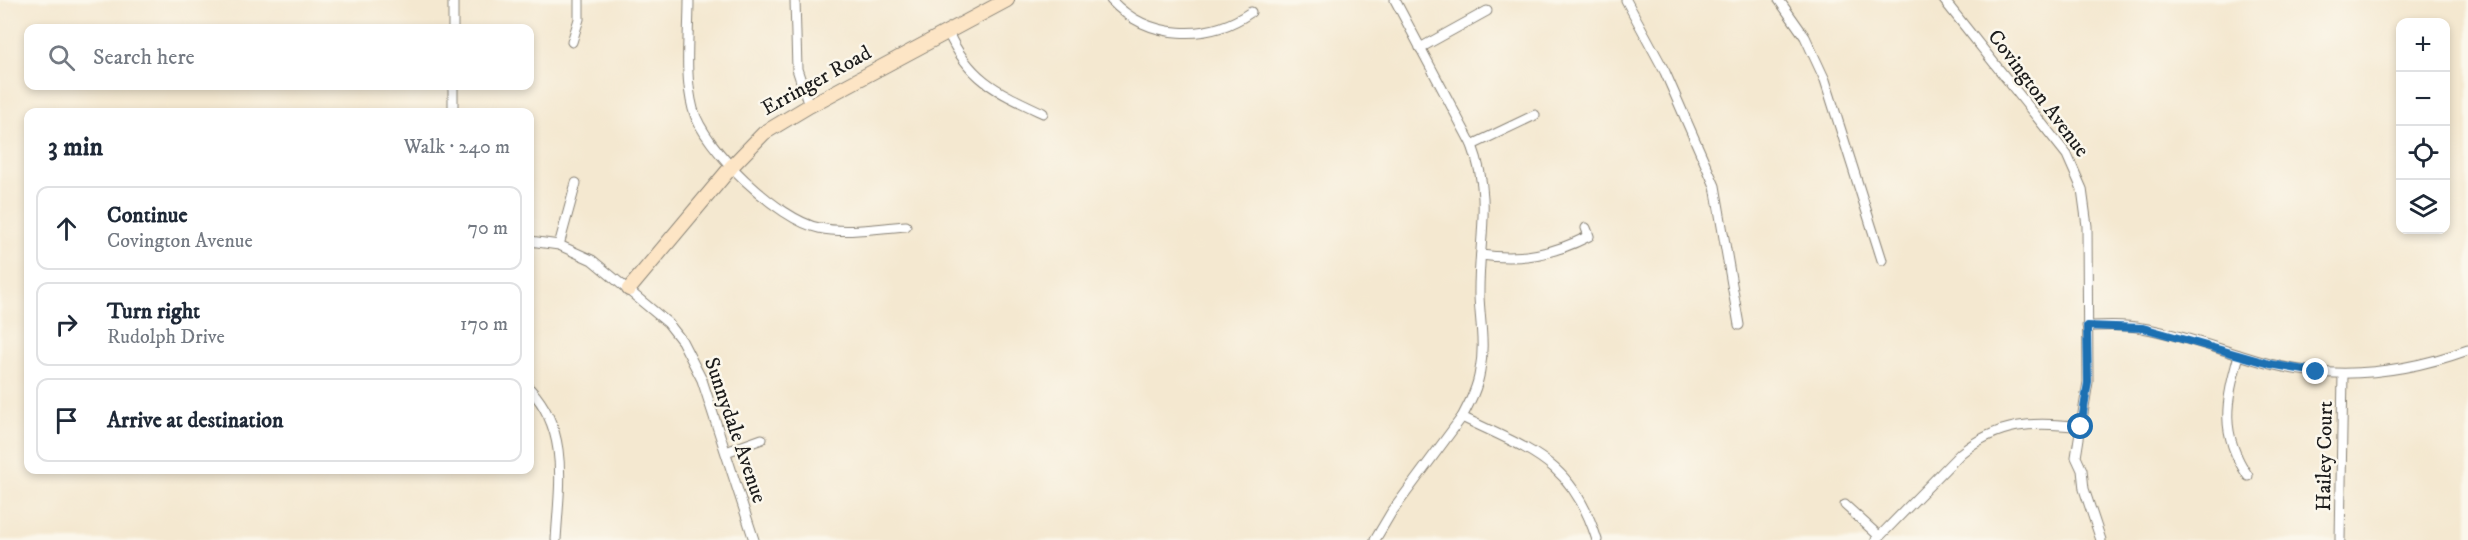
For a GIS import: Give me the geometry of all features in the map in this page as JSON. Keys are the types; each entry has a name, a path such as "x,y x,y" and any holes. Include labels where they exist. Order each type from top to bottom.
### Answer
{"street":[{"path":"453,0 453,24"},
{"path":"572,42 579,19 579,0"},
{"path":"689,0 689,89 694,112 712,144 732,166 776,208 803,224 831,230 906,226"},
{"path":"795,0 797,69 809,106"},
{"name":"Erringer Road","path":"629,290 732,166 764,133 809,106 1007,0"},
{"path":"1111,0 1134,19 1155,29 1181,34 1205,32 1228,26 1251,12"},
{"path":"1375,540 1391,513 1462,417 1471,401 1481,369 1483,339 1479,296 1484,190 1480,167 1472,145 1395,0"},
{"path":"1626,0 1665,72 1715,186 1722,214 1739,325"},
{"path":"1779,0 1805,37 1826,80 1882,260"},
{"name":"Covington Avenue","path":"1944,0 2043,123 2067,155 2076,172 2086,207 2088,382 2076,457 2082,470 2084,489 2100,538"},
{"path":"1420,48 1487,11"},
{"path":"948,32 962,60 981,80 998,92 1043,113"},
{"path":"453,90 453,108"},
{"path":"1472,145 1535,115"},
{"path":"559,245 576,183"},
{"path":"1481,255 1514,258 1547,254 1589,236 1586,228"},
{"name":"Sunnydale Avenue","path":"534,242 559,245 592,260 668,323 682,340 702,380 754,540"},
{"path":"2087,326 2143,328 2293,369 2343,374 2382,372 2422,365 2468,350"},
{"path":"2239,355 2228,392 2227,420 2233,449 2248,476"},
{"name":"Hailey Court","path":"2340,540 2343,374"},
{"path":"534,395 548,414 560,448 556,540"},
{"path":"1462,417 1536,454 1563,475 1583,502 1597,540"},
{"path":"1845,506 1877,538 1973,443 1997,431 2023,424 2048,423 2081,427"},
{"path":"726,452 762,439"}],"route":[{"path":"2081,427 2088,382 2087,326 2120,325 2143,328 2270,364 2316,372"}]}
